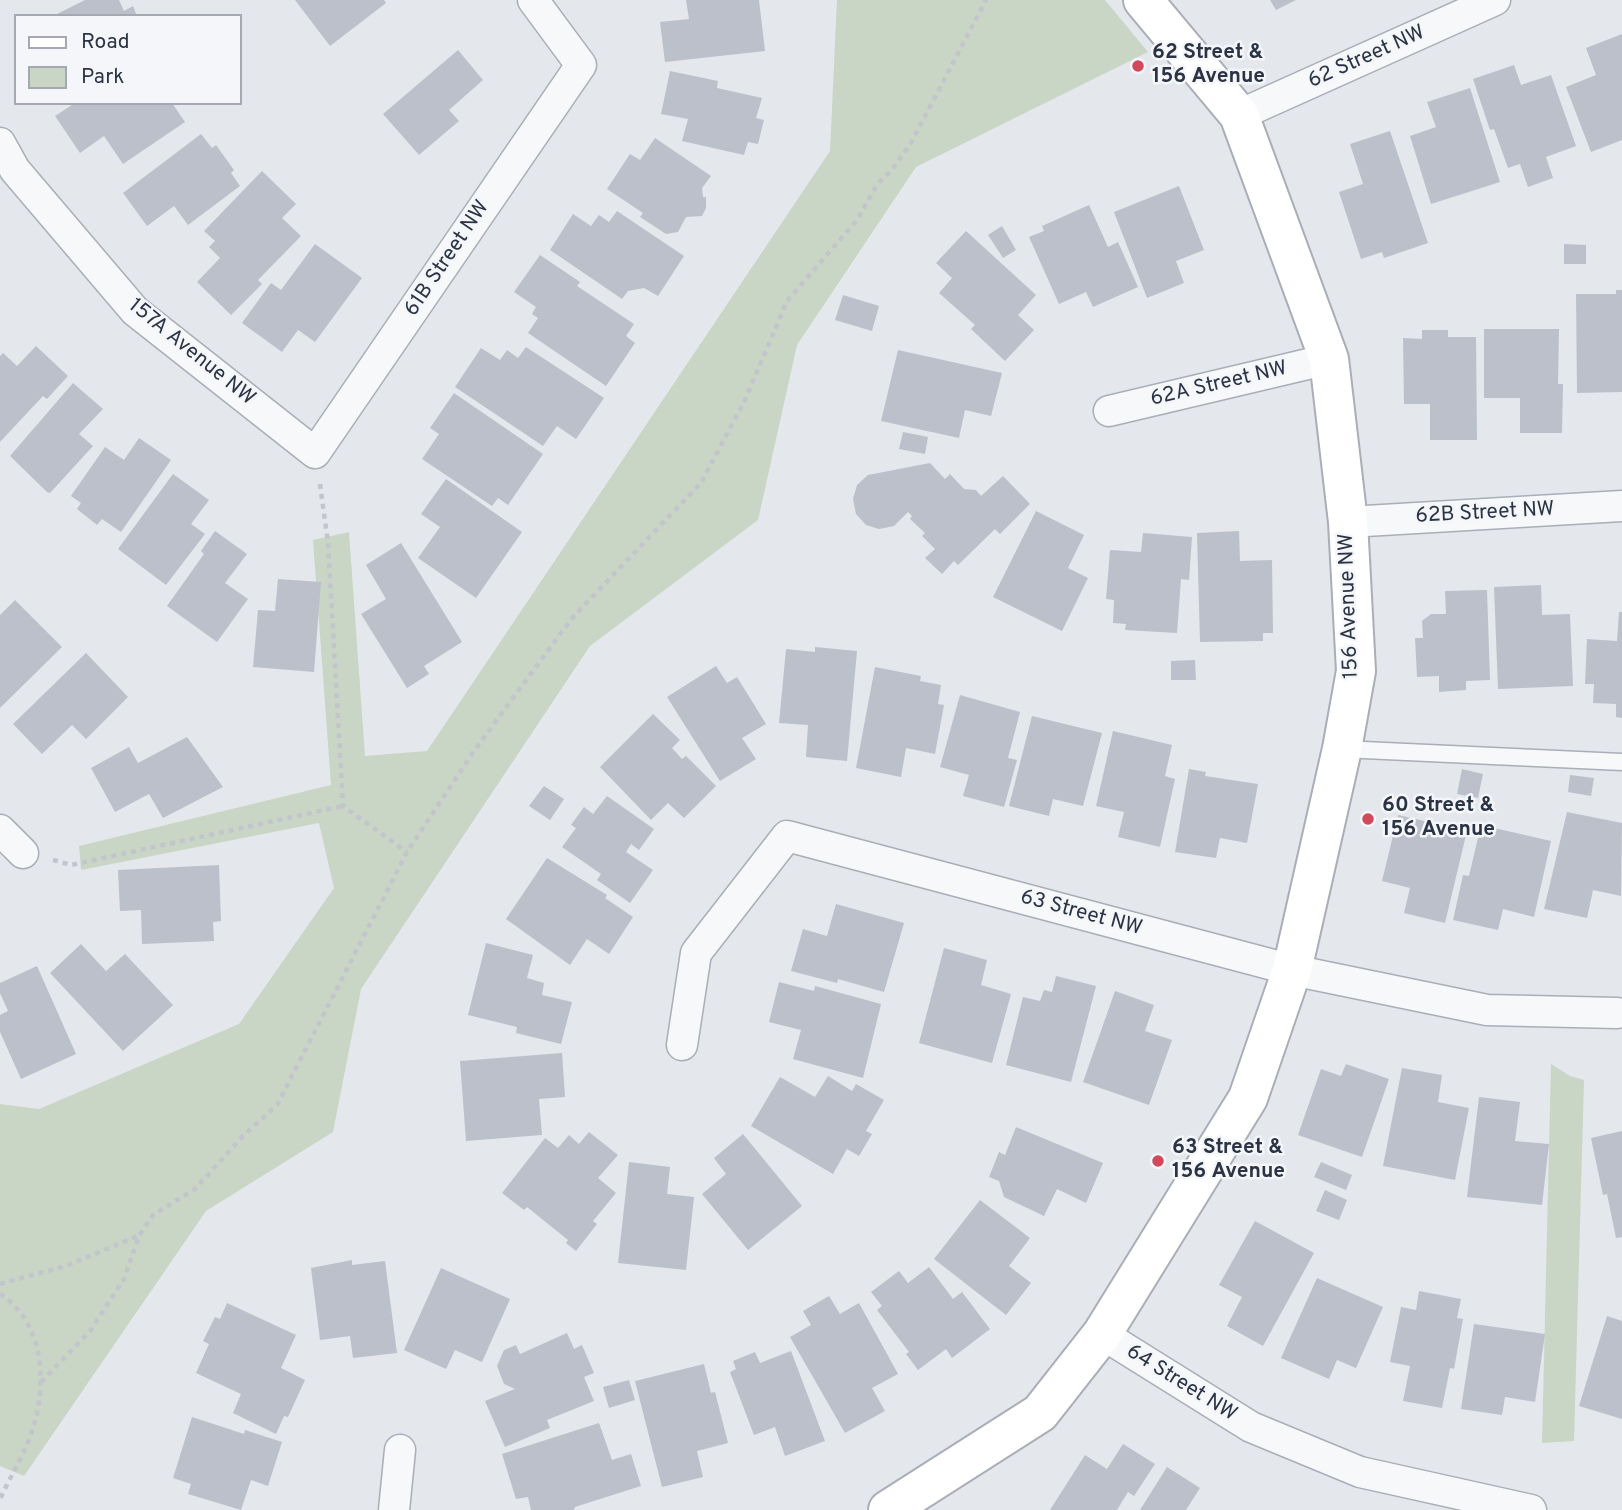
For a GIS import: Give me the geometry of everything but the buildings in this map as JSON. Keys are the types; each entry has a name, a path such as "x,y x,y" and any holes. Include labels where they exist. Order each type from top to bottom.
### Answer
{"street":[{"name":"61B Street NW","path":"316,453 581,65 534,0"},
{"name":"156 Avenue NW","path":"1102,1334 1248,1098 1292,970 1342,748 1356,671 1348,522 1329,359 1239,115 1143,0"},
{"name":"62 Street NW","path":"1239,115 1495,0"},
{"name":"157A Avenue NW","path":"0,143 15,170 135,311 316,453"},
{"name":"62A Street NW","path":"1108,411 1329,359"},
{"name":"62B Street NW","path":"1348,522 1622,506"},
{"path":"0,830 23,853"},
{"name":"63 Street NW","path":"682,1045 696,953 787,836 1292,970 1487,1010 1617,1013"},
{"name":"64 Street NW","path":"888,1510 1040,1413 1102,1334 1251,1427 1360,1472 1531,1510"},
{"path":"394,1510 400,1450"}],"lane":[{"path":"1342,748 1622,762"}],"path":[{"path":"41,1382 90,1331 124,1279 139,1236 153,1215 195,1189 243,1136 277,1105 407,852 474,751 572,618 701,483 745,400 787,301 856,220 878,183 892,170 911,143 986,0"},
{"path":"316,453 328,543 343,806"},
{"path":"23,853 71,865 343,806 407,852"},
{"path":"0,1283 66,1266 139,1236"},
{"path":"0,1293 10,1300 29,1323 38,1349 41,1382 34,1426 0,1499"}],"green space":[{"path":"837,0 1105,0 1148,52 916,167 797,345 758,520 590,646 361,989 333,1132 206,1211 24,1476 0,1466 0,1104 39,1109 239,1024 334,888 319,823 81,870 79,846 331,785 313,540 349,532 365,756 427,751 830,151"},
{"path":"1551,1064 1570,1076 1584,1080 1574,1441 1542,1443"}],"place":[{"name":"62 Street & 156 Avenue","path":"1138,66"},
{"name":"60 Street & 156 Avenue","path":"1368,819"},
{"name":"63 Street & 156 Avenue","path":"1158,1161"}]}
